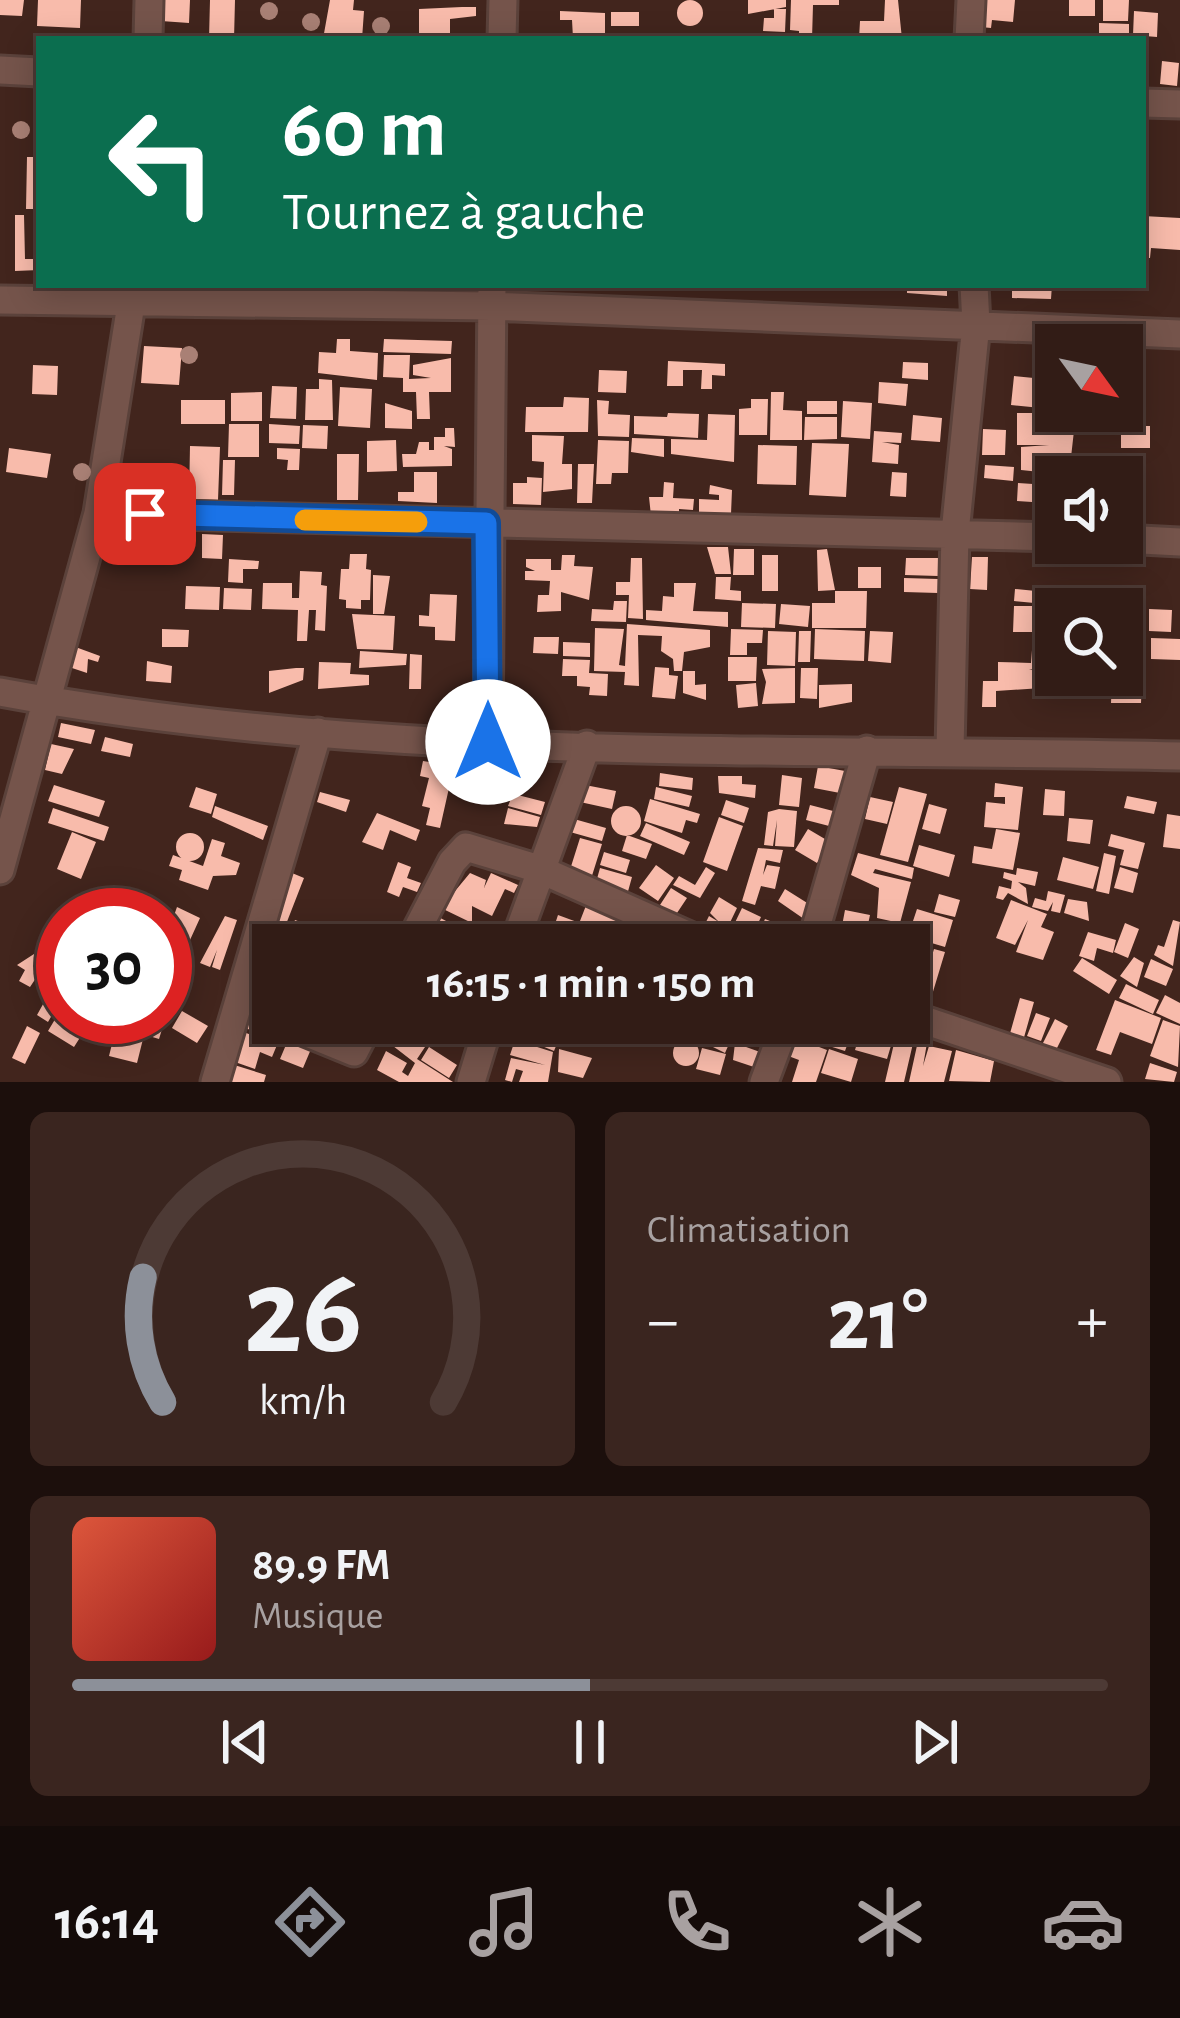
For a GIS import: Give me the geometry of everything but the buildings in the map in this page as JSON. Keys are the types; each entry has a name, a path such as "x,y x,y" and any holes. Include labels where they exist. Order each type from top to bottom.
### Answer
{"street":[{"path":"148,0 148,36"},
{"path":"502,36 503,0"},
{"path":"969,36 971,0"},
{"path":"0,70 36,72"},
{"path":"1146,103 1180,104"},
{"path":"950,750 955,533 976,324 974,288"},
{"path":"0,300 133,293 492,295 1180,334"},
{"path":"0,870 98,513 133,293"},
{"path":"488,742 486,523 492,295"},
{"path":"98,513 1035,536"},
{"path":"1143,540 1180,542"},
{"path":"0,692 318,732 488,742 1180,756"},
{"path":"215,1082 318,732"},
{"path":"521,924 586,745"},
{"path":"817,924 867,750"},
{"path":"420,924 452,862 466,847 538,869 662,924"},
{"path":"238,1003 252,1009"},
{"path":"930,1022 1096,1080"},
{"path":"334,1044 354,1052 358,1044"},
{"path":"471,1082 483,1044"},
{"path":"764,1082 778,1044"}],"slow traffic":[{"path":"305,520 417,522"}],"route":[{"path":"145,514 486,523 488,742"}]}
